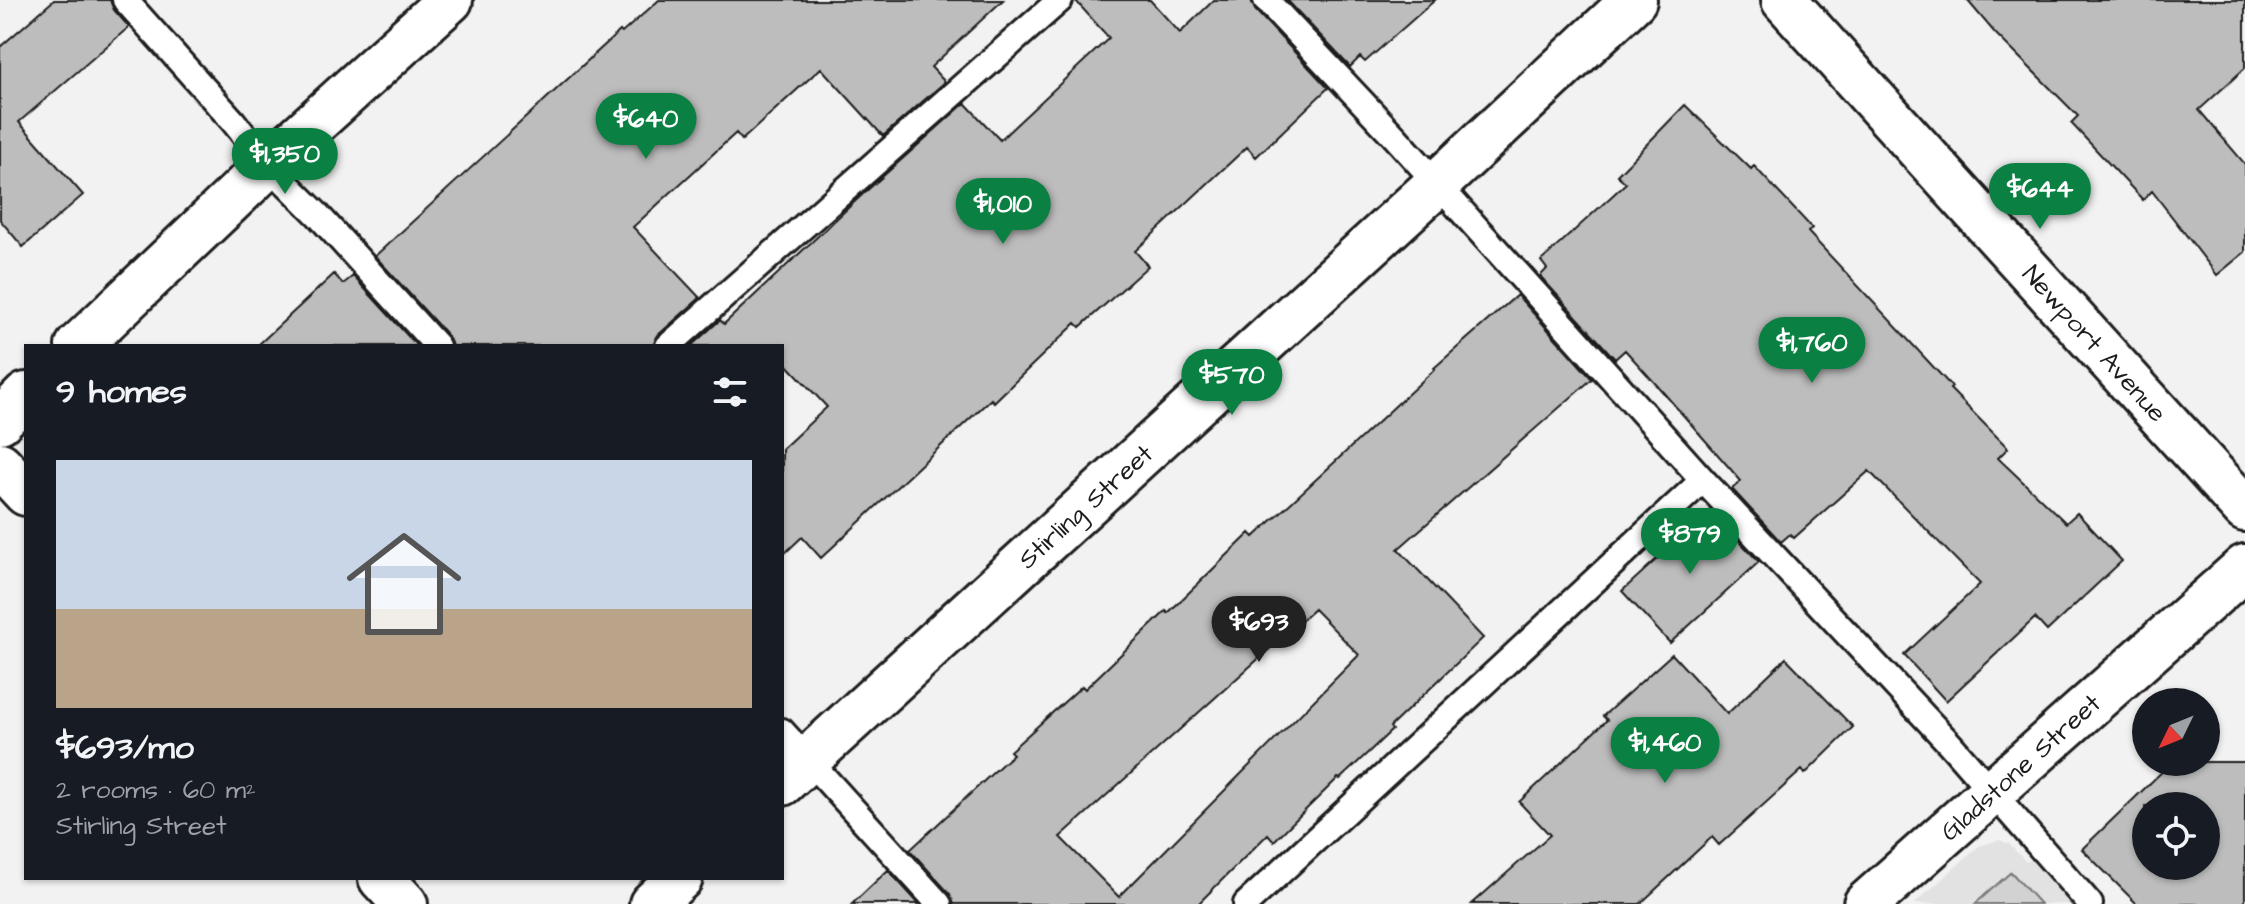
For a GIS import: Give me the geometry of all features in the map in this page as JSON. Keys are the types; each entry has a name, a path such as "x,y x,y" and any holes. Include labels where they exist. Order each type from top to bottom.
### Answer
{"street":[{"path":"80,344 268,165 450,0"},
{"name":"Stirling Street","path":"791,758 1436,185 1634,0"},
{"name":"Newport Avenue","path":"1784,0 2245,509"},
{"path":"0,421 24,397"},
{"path":"0,465 24,491"},
{"name":"Gladstone Street","path":"1866,904 2245,567"},
{"path":"383,880 405,904"},
{"path":"652,904 678,880"}],"lane":[{"path":"125,0 268,165 318,215 435,344"},
{"path":"670,344 1060,0"},
{"path":"1266,0 1396,138 1703,480 1950,744 2090,904"},
{"path":"1246,904 1703,480"},
{"path":"791,758 939,904"}],"shaded area":[{"path":"1999,840 2009,844 2026,862 2044,853 2090,904 1914,904 1979,846"},
{"path":"2011,872 2040,904 1975,904"}],"building":[{"path":"54,0 110,0 114,10 129,27 19,122 83,195 23,247 0,220 0,47"},
{"path":"659,0 1003,0 931,67 945,82 883,136 821,68 742,140 736,133 633,227 700,298 658,335 654,344 451,344 448,336 375,256 620,31 622,33"},
{"path":"1075,0 1150,0 1180,33 1214,0 1251,0 1255,10 1328,88 1256,157 1247,147 1135,251 1148,266 1080,327 1076,323 994,402 991,399 821,558 802,537 784,554 784,447 827,407 784,361 784,344 693,344 720,320 724,324 965,103 1000,140 1109,38"},
{"path":"1287,0 1435,0 1365,62 1360,57 1350,67"},
{"path":"1967,0 2245,0 2245,68 2199,110 2245,164 2245,252 2217,275 2152,191 2143,200 2071,123 2078,116 1995,33"},
{"path":"1685,105 1751,169 1754,166 1812,228 1808,232 1952,387 1950,389 2008,448 1998,458 2066,523 2077,513 2122,561 2047,631 2035,618 1946,701 1904,655 1980,584 1869,471 1794,538 1790,534 1781,542 1732,489 1741,481 1654,382 1625,350 1615,359 1540,276 1547,269 1541,261 1626,183 1617,175"},
{"path":"334,274 343,284 353,276 415,344 259,344"},
{"path":"1517,295 1592,379 1398,549 1483,638 1390,727 1392,730 1274,841 1268,834 1198,904 954,904 950,894 910,850 1013,754 1010,751 1082,686 1085,689 1250,533 1254,537 1434,368","holes":["1314,609 1359,655 1119,897 1060,837"]},
{"path":"1710,510 1759,562 1670,643 1622,591"},
{"path":"1672,654 1727,714 1786,658 1853,727 1805,774 1802,770 1719,845 1712,837 1640,904 1472,904 1550,835 1519,802 1607,720 1603,716"},
{"path":"2220,762 2245,762 2245,904 2137,904 2082,849 2132,801 2132,880 2220,880 2220,792 2141,792 2158,776 2220,776"},
{"path":"888,870 919,904 852,904"}]}
